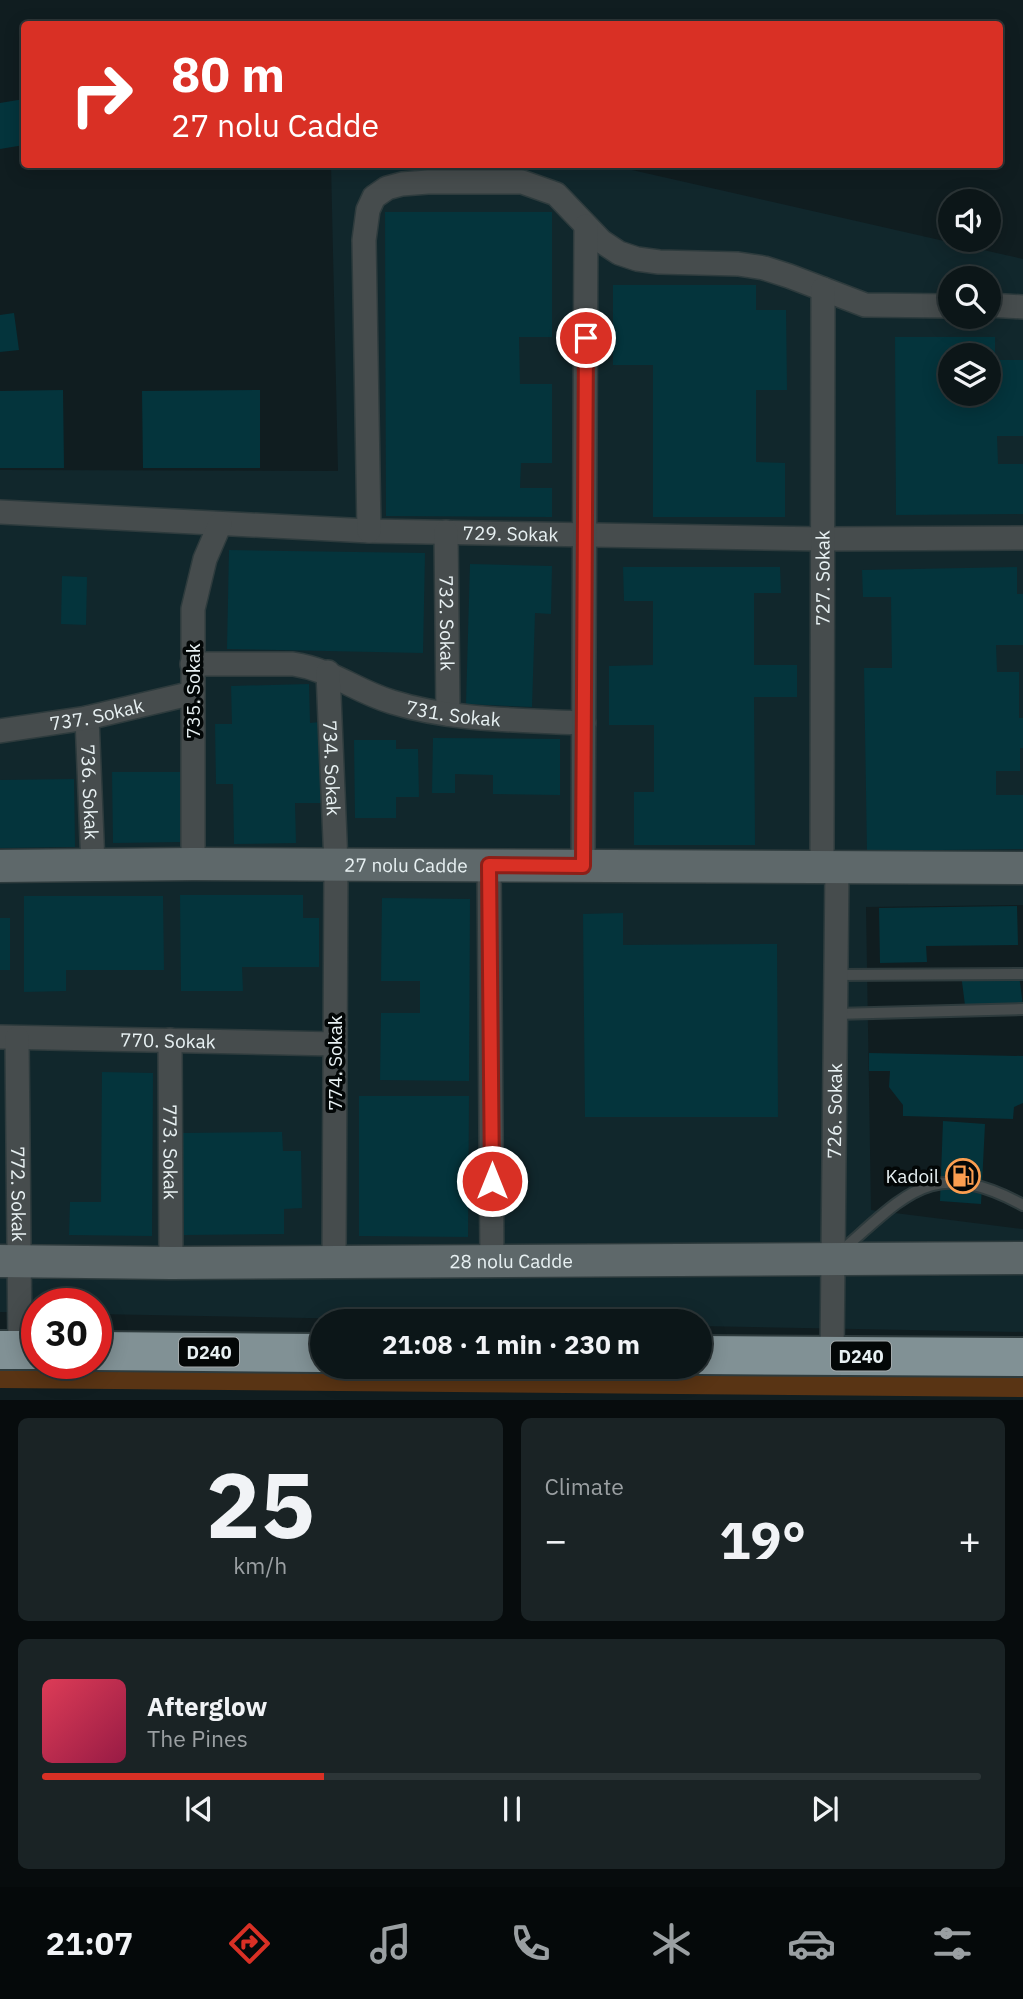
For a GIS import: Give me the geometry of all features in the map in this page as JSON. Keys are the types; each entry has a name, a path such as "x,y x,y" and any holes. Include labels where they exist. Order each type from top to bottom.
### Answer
{"highway":[{"name":"D240","path":"112,1351 310,1353"},
{"name":"D240","path":"712,1355 1023,1357"}],"street":[{"path":"369,531 364,240 368,210 374,197 387,188 402,184 522,182 556,194 601,241 619,253 637,259 738,264 764,268 865,305 938,306"},
{"path":"583,866 586,226"},
{"name":"727. Sokak","path":"823,289 823,539 830,867"},
{"path":"1001,306 1023,307"},
{"name":"729. Sokak","path":"0,512 369,531 823,539 1023,538"},
{"name":"735. Sokak","path":"193,864 193,609 205,559 220,524"},
{"name":"732. Sokak","path":"446,532 449,713"},
{"name":"731. Sokak","path":"192,664 293,664 328,672 369,694 394,703 449,713 584,723"},
{"name":"734. Sokak","path":"328,672 335,864"},
{"name":"737. Sokak","path":"0,731 87,718 193,693"},
{"name":"736. Sokak","path":"87,718 93,865"},
{"name":"27 nolu Cadde","path":"0,866 335,864 1023,868"},
{"name":"774. Sokak","path":"334,1261 335,864"},
{"path":"489,865 492,1261"},
{"name":"726. Sokak","path":"830,867 836,975 832,1356"},
{"name":"770. Sokak","path":"8,1037 335,1044"},
{"name":"772. Sokak","path":"8,1037 10,1261 19,1350"},
{"name":"773. Sokak","path":"170,1040 171,1263"},
{"name":"28 nolu Cadde","path":"10,1261 171,1263 1023,1258"}],"lane":[{"path":"836,975 1023,974"},
{"path":"835,1014 1023,1009"},
{"path":"833,1259 904,1198 935,1183 952,1182 996,1191 1023,1205"}],"shaded area":[{"path":"331,168 623,168 938,240 938,252 992,252 1023,259 1023,905 866,907 871,1210 1023,1229 1023,1332 712,1326 712,1309 310,1309 310,1318 112,1314 112,1288 21,1288 21,1313 0,1312 0,470 338,471"},
{"path":"0,1367 21,1367 21,1379 112,1379 112,1368 310,1369 310,1379 712,1379 712,1372 1023,1374 1023,1397 0,1388"}],"building":[{"path":"21,100 21,146 0,149 0,103"},
{"path":"385,212 552,212 552,337 519,337 520,384 552,384 552,463 521,463 520,488 552,488 552,517 386,516"},
{"path":"613,285 756,285 756,310 786,310 787,390 756,390 756,462 785,463 785,517 653,517 653,365 613,365"},
{"path":"14,313 19,350 0,352 0,315"},
{"path":"895,337 995,337 995,343 938,343 938,406 1001,406 1001,360 1023,360 1023,436 997,436 998,464 1023,464 1023,514 896,515"},
{"path":"63,390 64,468 0,468 0,391"},
{"path":"260,390 260,468 143,468 142,391"},
{"path":"229,550 425,553 423,653 227,649"},
{"path":"470,564 552,566 551,614 535,613 532,707 466,704"},
{"path":"623,567 780,567 781,593 754,593 754,665 797,665 797,697 754,697 755,845 634,845 634,792 654,792 654,725 609,725 609,666 653,665 653,601 624,601"},
{"path":"1017,567 1017,594 1023,594 1023,645 996,645 997,672 1019,672 1019,718 1023,718 1023,748 1020,748 1020,771 996,771 996,795 1023,795 1023,849 867,851 864,668 892,668 891,597 863,597 862,570"},
{"path":"62,576 87,577 86,625 61,624"},
{"path":"309,684 310,723 320,722 322,803 295,803 296,843 234,844 233,784 216,784 215,724 232,724 231,686"},
{"path":"433,738 560,739 560,795 493,794 493,775 455,774 455,793 432,793"},
{"path":"354,740 396,740 396,749 418,749 419,797 396,797 396,818 355,818"},
{"path":"112,772 182,772 182,842 113,843"},
{"path":"74,779 75,847 0,848 0,780"},
{"path":"180,895 303,895 303,918 319,918 319,967 242,967 243,991 181,991"},
{"path":"24,896 163,896 164,970 66,970 66,991 24,992"},
{"path":"382,898 470,899 469,1081 380,1080 381,1013 420,1013 420,981 381,981"},
{"path":"1017,906 1018,945 926,946 927,962 880,963 879,908"},
{"path":"623,913 623,945 777,944 778,1117 585,1117 583,914"},
{"path":"0,918 10,918 10,970 0,970"},
{"path":"1018,967 1023,1006 966,1013 961,974"},
{"path":"869,1053 1023,1056 1023,1103 1014,1107 1013,1119 903,1116 903,1105 889,1087 890,1071 869,1071"},
{"path":"102,1072 153,1073 152,1236 69,1235 70,1202 101,1202"},
{"path":"359,1096 469,1096 468,1237 359,1236"},
{"path":"943,1121 985,1124 981,1204 940,1201"},
{"path":"282,1132 283,1151 301,1151 302,1208 284,1209 284,1234 184,1235 182,1133"}],"place":[{"name":"Kadoil","path":"963,1176"}],"route":[{"path":"492,1181 489,865 583,866 586,338"}]}
